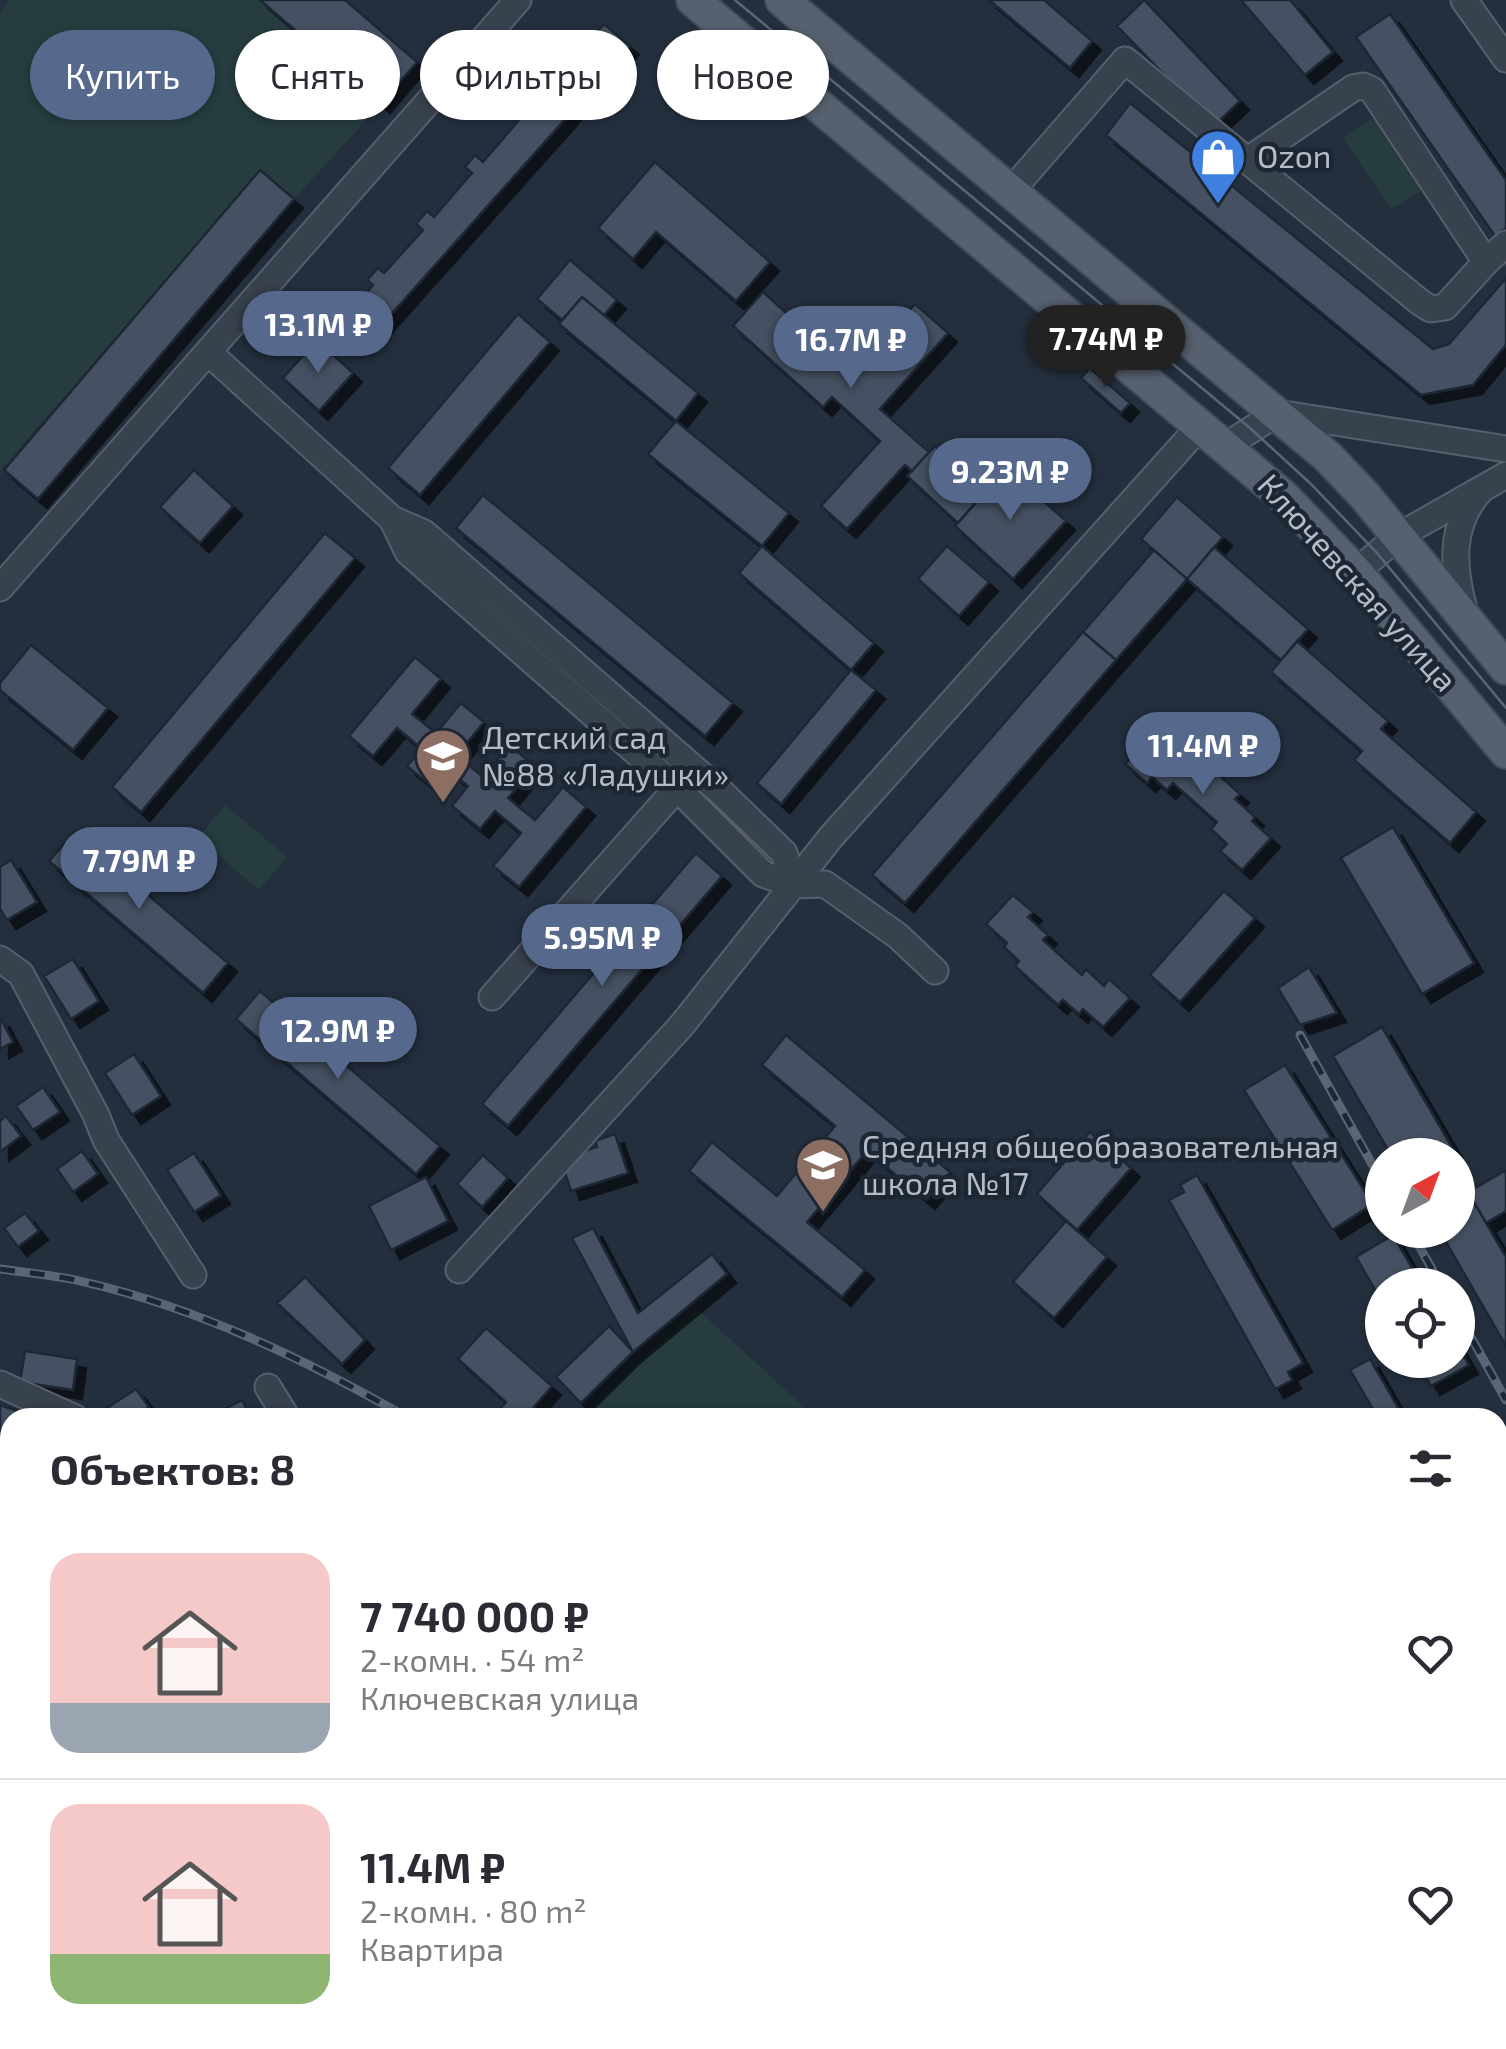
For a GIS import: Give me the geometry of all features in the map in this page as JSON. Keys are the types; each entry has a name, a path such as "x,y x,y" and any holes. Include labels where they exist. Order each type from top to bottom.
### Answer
{"main road":[{"name":"Ключевская улица","path":"693,0 729,30"},
{"name":"Ключевская улица","path":"789,2 1340,470 1506,668"},
{"path":"769,30 789,2"},
{"name":"Ключевская улица","path":"829,114 1284,496 1356,572 1506,752"}],"street":[{"path":"0,588 518,0"},
{"path":"1464,0 1506,59"},
{"path":"1011,191 1125,60 1431,309 1445,307 1496,253 1372,90 1363,86 1353,88 1248,160"},
{"path":"208,352 392,518 408,552 721,792 784,854 794,885"},
{"path":"459,1270 682,1024 831,837 1214,435 1277,413 1506,449"},
{"path":"1356,572 1398,537 1506,475"},
{"path":"1468,622 1457,585 1454,555 1468,504 1482,488"},
{"path":"564,672 763,874 794,885 825,884 898,936 935,971"},
{"path":"492,997 677,788"},
{"path":"0,959 22,974 106,1140 193,1275"},
{"path":"0,1384 53,1408"},
{"path":"268,1387 281,1408"}],"green space":[{"path":"10,0 260,0 295,30 235,30 235,120 366,120 294,199 260,170 0,471 0,13"},
{"path":"1375,116 1425,188 1391,209 1343,138"},
{"path":"225,805 287,857 259,890 198,838"},
{"path":"697,1309 805,1408 590,1408"}],"building":[{"path":"260,0 345,0 380,30 295,30"},
{"path":"989,0 1044,0 1092,41 1070,68"},
{"path":"1144,0 1240,101 1214,126 1117,26"},
{"path":"1241,0 1290,0 1333,52 1305,75"},
{"path":"1390,14 1506,180 1506,228 1495,236 1356,37"},
{"path":"400,47 417,62 400,82"},
{"path":"1130,103 1433,349 1449,344 1506,278 1506,345 1473,385 1421,395 1106,135"},
{"path":"519,120 564,120 379,328 355,306 373,285 367,280 378,268 384,273 423,230 416,224 427,211 434,217 472,173 465,167 475,155 483,162"},
{"path":"655,162 770,262 736,301 656,232 633,259 598,228"},
{"path":"260,170 294,199 38,499 4,470"},
{"path":"570,260 617,300 604,315 582,297 562,320 537,299"},
{"path":"763,292 853,373 915,304 948,333 880,409 929,452 912,471 905,465 847,529 821,506 880,441 832,397 823,407 733,326"},
{"path":"582,297 698,393 676,421 559,324"},
{"path":"518,314 550,342 420,495 388,468"},
{"path":"317,340 353,373 319,411 283,378"},
{"path":"1090,368 1130,403 1121,413 1081,378"},
{"path":"676,421 789,513 762,546 648,454"},
{"path":"935,446 985,492 958,523 907,476"},
{"path":"1007,468 1066,521 1013,579 955,526"},
{"path":"194,470 233,506 200,543 160,507"},
{"path":"483,495 733,703 705,736 456,528"},
{"path":"1177,497 1223,537 1187,579 1141,539"},
{"path":"325,533 355,558 141,812 112,787"},
{"path":"762,546 874,643 851,670 739,573"},
{"path":"947,546 989,582 959,616 918,579"},
{"path":"1214,547 1308,629 1281,660 1187,579"},
{"path":"1154,550 1187,579 1116,660 1083,632"},
{"path":"1083,632 1116,660 905,903 872,875"},
{"path":"1297,641 1388,721 1381,729 1476,812 1450,843 1354,760 1362,751 1271,672"},
{"path":"31,645 108,708 73,750 0,690 0,683"},
{"path":"415,657 441,679 412,714 436,733 461,703 484,722 457,755 483,777 509,745 535,766 508,798 535,820 563,787 586,807 519,887 493,866 521,833 495,811 480,829 452,806 468,786 446,768 431,786 407,766 422,749 397,728 373,756 349,736"},
{"path":"851,670 876,690 781,804 757,783"},
{"path":"1152,734 1172,753 1175,749 1192,763 1198,756 1240,794 1235,799 1271,838 1242,870 1220,851 1227,844 1211,829 1217,822 1173,783 1167,790 1152,777 1147,783 1125,764"},
{"path":"1393,827 1474,963 1422,994 1341,858"},
{"path":"74,832 228,963 203,993 49,861"},
{"path":"696,853 722,876 508,1126 482,1104"},
{"path":"11,860 37,902 7,920 0,909 0,867"},
{"path":"1224,891 1255,918 1180,1002 1150,975"},
{"path":"1013,895 1033,912 1028,917 1048,935 1043,940 1082,975 1086,969 1104,986 1109,979 1130,998 1103,1027 1083,1009 1079,1014 1063,1000 1058,1005 1015,966 1019,961 1004,947 1007,943 986,924"},
{"path":"73,959 99,1001 71,1019 44,976"},
{"path":"1309,967 1337,1013 1300,1025 1278,988"},
{"path":"260,991 440,1146 416,1174 236,1019"},
{"path":"0,1017 13,1042 0,1049"},
{"path":"1382,1027 1447,1138 1381,1138 1333,1056"},
{"path":"786,1035 950,1172 926,1200 867,1151 807,1222 865,1270 842,1297 689,1171 712,1142 777,1196 835,1126 762,1065"},
{"path":"134,1054 161,1096 132,1115 105,1073"},
{"path":"1285,1065 1365,1191 1365,1209 1332,1230 1244,1090"},
{"path":"43,1087 60,1112 33,1130 16,1106"},
{"path":"6,1116 21,1136 0,1152 0,1121"},
{"path":"1090,1132 1131,1168 1077,1230 1037,1194"},
{"path":"615,1134 628,1173 571,1191 560,1158 597,1147 595,1141"},
{"path":"82,1151 98,1174 73,1192 57,1169"},
{"path":"194,1153 221,1195 194,1212 167,1170"},
{"path":"483,1155 508,1178 482,1207 457,1184"},
{"path":"1506,1170 1506,1211 1486,1223 1475,1204 1475,1188"},
{"path":"1197,1175 1303,1363 1288,1372 1292,1380 1275,1389 1169,1200 1184,1192 1180,1185"},
{"path":"426,1177 448,1221 391,1250 369,1206"},
{"path":"1475,1204 1506,1257 1506,1346 1475,1292 1475,1268 1461,1268 1449,1248 1475,1248"},
{"path":"25,1213 39,1231 18,1247 4,1228"},
{"path":"1066,1221 1107,1257 1054,1318 1013,1282"},
{"path":"593,1228 638,1313 712,1254 727,1274 633,1352 572,1238"},
{"path":"1371,1248 1401,1248 1412,1268 1365,1268 1365,1273 1356,1257"},
{"path":"305,1277 365,1340 342,1364 277,1303"},
{"path":"609,1326 633,1352 581,1403 556,1377"},
{"path":"486,1328 552,1386 535,1408 501,1408 506,1402 458,1359"},
{"path":"25,1351 77,1359 73,1390 20,1382"},
{"path":"1365,1362 1365,1378 1381,1378 1398,1408 1372,1408 1350,1370"},
{"path":"1426,1378 1445,1378 1431,1386"},
{"path":"136,1389 149,1407 148,1408 107,1408"},
{"path":"242,1400 246,1408 227,1408"}],"tram line":[{"path":"735,0 1250,428 1311,484 1377,553 1506,708"}],"railway":[{"path":"1300,1035 1365,1152"},
{"path":"1420,1248 1431,1268"},
{"path":"0,1269 84,1282 169,1306 291,1356 390,1408"},
{"path":"1475,1344 1506,1400"}],"place":[{"name":"Ozon","path":"1218,206"},
{"name":"Детский сад №88 «Ладушки»","path":"443,805"},
{"name":"Средняя общеобразовательная школа №17","path":"823,1214"}]}
